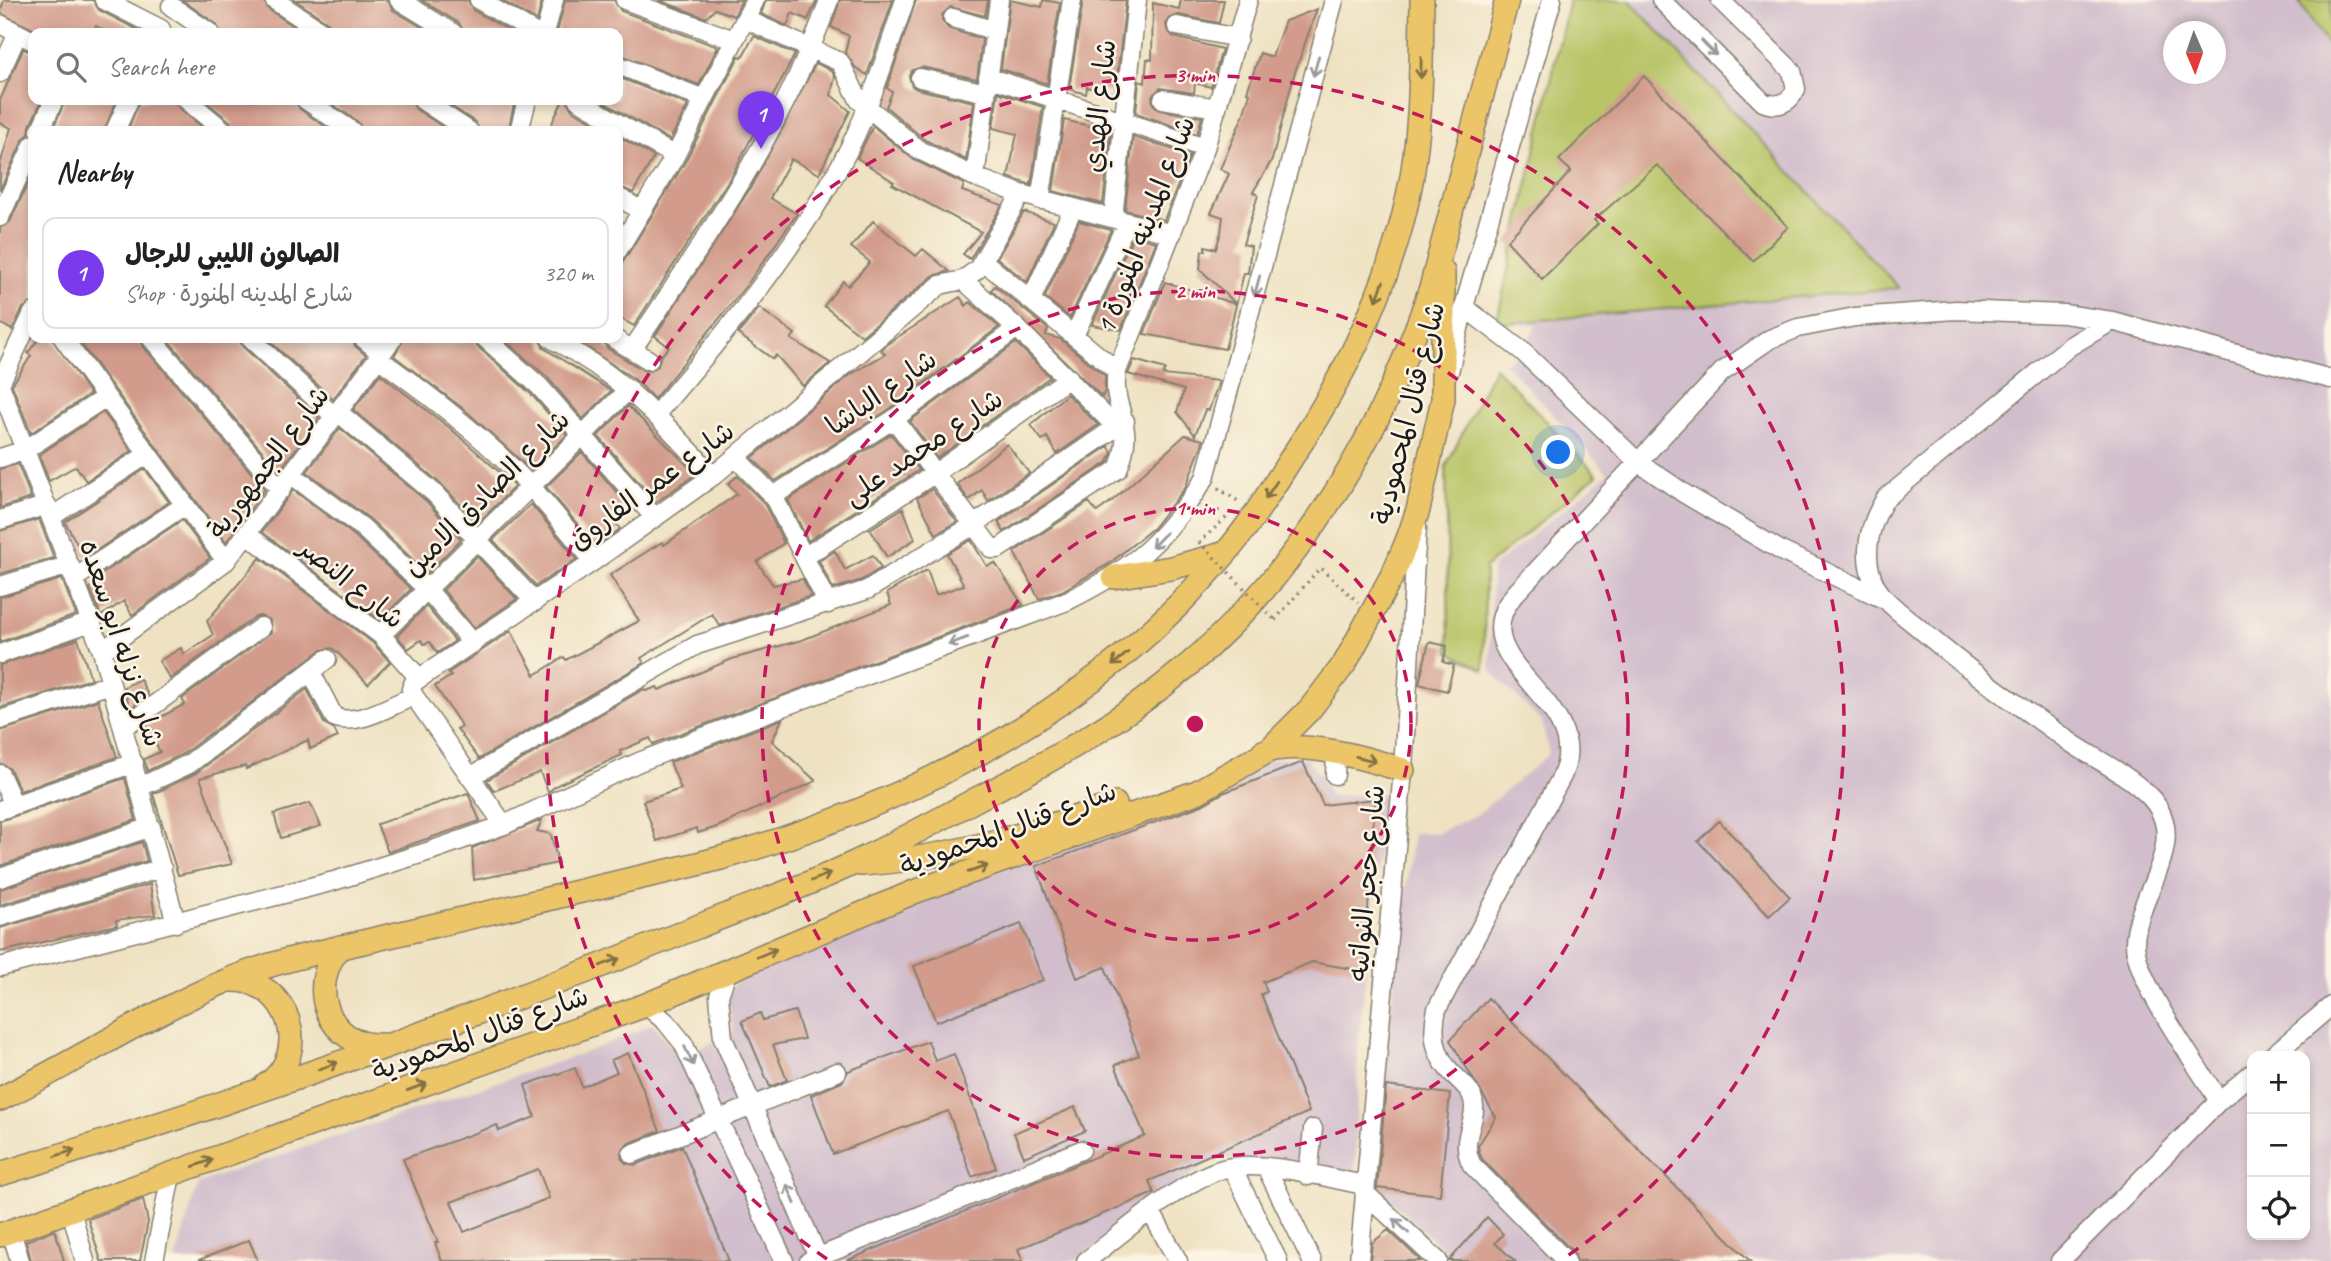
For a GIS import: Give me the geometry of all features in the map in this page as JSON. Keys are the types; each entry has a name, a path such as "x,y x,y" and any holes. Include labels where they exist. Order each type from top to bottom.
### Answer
{"main road":[{"name":"شارع قنال المحمودية","path":"0,1098 57,1070 136,1023 228,980 340,947 731,855 890,797 990,749 1082,690 1164,620 1226,553 1280,476 1341,377 1376,304 1409,194 1419,127 1422,0"},
{"name":"شارع قنال المحمودية","path":"0,1174 390,1044 650,946 850,865 1087,740 1176,675 1247,608 1313,527 1380,418 1416,332 1443,244 1507,0"},
{"path":"1443,244 1443,399"},
{"name":"شارع قنال المحمودية","path":"6,1233 646,1005 914,892 1197,792 1268,751 1329,687 1373,615 1394,572 1418,509 1443,399"},
{"path":"1114,577 1171,568 1226,553"},
{"path":"850,865 901,862 968,851 1082,816 1268,751 1291,749 1336,764 1403,770"},
{"path":"340,947 323,976 322,998 326,1009 338,1028 357,1041 390,1044"},
{"path":"228,980 251,983 271,993 289,1021 291,1044 285,1065 260,1088"}],"street":[{"path":"104,0 155,28"},
{"path":"274,0 316,28"},
{"path":"399,0 445,28"},
{"path":"479,0 527,28"},
{"path":"546,28 554,0"},
{"path":"625,0 734,40"},
{"path":"623,242 675,156 755,0"},
{"path":"632,350 710,230 812,48 829,0"},
{"path":"657,413 729,329 794,239 842,164 867,108 905,0"},
{"path":"975,177 999,0"},
{"path":"1040,200 1072,0"},
{"name":"شارع الهدي","path":"1074,336 1120,220 1123,121 1136,0"},
{"name":"شارع المدينه المنورة 1","path":"972,526 989,548 998,549 1118,469 1125,452 1116,399 1117,371 1205,148 1248,0"},
{"path":"0,967 334,881 504,825 639,762 1067,601 1114,577 1145,554 1177,522 1205,478 1334,0"},
{"name":"شارع قنال المحمودية","path":"1443,399 1464,307 1552,0"},
{"path":"1661,0 1763,102 1776,106 1789,100 1796,89 1792,71 1720,0"},
{"path":"161,28 172,3 204,28"},
{"path":"953,18 995,31"},
{"path":"745,19 840,62 859,100 919,149 975,177 1021,194 1172,234"},
{"path":"0,24 26,37 0,74"},
{"path":"1177,26 1238,38"},
{"path":"623,67 704,99"},
{"path":"920,78 987,85 1056,99 1205,148"},
{"path":"1163,99 1217,108"},
{"path":"42,126 52,105"},
{"path":"119,126 127,105"},
{"path":"193,105 218,126"},
{"path":"313,105 345,126"},
{"path":"430,105 461,126"},
{"path":"520,126 526,105"},
{"path":"587,105 675,156"},
{"path":"0,217 28,156"},
{"name":"شارع عمر الفاروق","path":"418,677 472,644 594,561 713,476 940,285 963,280 978,269 1021,194"},
{"path":"623,200 642,211"},
{"path":"1031,300 1073,208"},
{"path":"983,261 1117,371"},
{"path":"470,777 697,645 867,590 972,526 1120,424 963,280"},
{"path":"1464,307 1522,351 1638,462 1733,525 1834,578 1886,600 1983,680 2138,786 2156,804 2162,815 2167,840 2138,922 2137,958 2146,981 2219,1101"},
{"path":"1566,1261 1472,1165 1465,1146 1473,1117 1473,1098 1443,1062 1434,1037 1437,1009 1562,776 1569,756 1567,734 1561,724 1502,645 1499,630 1501,614 1514,595 1722,372 1762,344 1798,328 1855,317 1956,310 2064,314 2112,321 2331,379"},
{"path":"1886,600 1876,585 1867,550 1869,532 1885,499 2070,346 2112,321"},
{"path":"0,384 28,324"},
{"name":"شارع الباشا","path":"774,496 894,419 1017,328"},
{"path":"67,343 226,561"},
{"path":"155,343 281,490"},
{"path":"256,343 337,414 406,468 479,538 535,601"},
{"path":"368,343 483,440 530,486 594,561"},
{"name":"شارع الجمهورية","path":"102,651 226,561 389,343"},
{"path":"491,343 539,386 655,517"},
{"path":"560,343 575,350 629,388 657,413 713,476"},
{"path":"621,343 649,360"},
{"name":"شارع محمد على","path":"804,557 934,474 1069,378"},
{"name":"شارع نزله ابو سعده","path":"0,384 102,651 176,923"},
{"name":"شارع الصادق الامين","path":"381,635 629,388"},
{"path":"0,458 25,450 106,397"},
{"path":"894,419 972,526"},
{"path":"0,520 49,511 148,454"},
{"path":"736,458 774,496 828,604"},
{"path":"292,475 363,528 427,589 472,644"},
{"path":"0,586 73,571 185,505"},
{"name":"شارع حجر النواتيه","path":"1359,1261 1403,770 1418,509"},
{"name":"شارع النصر","path":"248,535 381,635 418,677"},
{"path":"0,654 91,622"},
{"path":"124,727 261,627"},
{"path":"140,787 189,764 327,659"},
{"path":"311,672 334,717 341,720 356,719 414,696"},
{"path":"418,677 412,685 414,696 504,825"},
{"path":"0,720 111,684"},
{"path":"0,774 7,808 134,763"},
{"path":"0,878 151,827"},
{"path":"0,917 162,867"},
{"path":"727,969 719,996 720,1025 813,1259 1081,1150"},
{"path":"646,1005 667,1022 683,1042 784,1261"},
{"path":"2278,1051 2331,1006"},
{"path":"632,1154 837,1072"},
{"path":"2060,1261 2219,1101 2247,1077"},
{"path":"1308,1175 1313,1129"},
{"path":"1086,1261 1206,1174 1232,1167 1308,1175 1365,1188 1438,1261"},
{"path":"1232,1167 1278,1261"},
{"path":"1267,1169 1312,1261"},
{"path":"154,1261 171,1175"},
{"path":"71,1210 85,1261"},
{"path":"1151,1212 1178,1261"},
{"path":"6,1233 20,1261"}],"path":[{"path":"1205,478 1242,504 1199,542 1275,620 1320,568 1373,615"}],"shaded area":[{"path":"1569,0 2331,0 2331,1261 1456,1261 1377,1188 1381,1086 1413,833 1437,833 1478,814 1549,754 1542,722 1490,671 1492,568 1608,473 1505,363 1522,351 1536,326 1496,324"},
{"path":"1306,758 1326,785 1328,796 1384,795 1358,1049 1355,1177 1223,1157 1202,1167 1075,1261 175,1261 198,1183 587,1052 653,1024 671,1047 676,1059 734,1031 728,1003 734,984 742,974 1004,869 1267,759"}],"green space":[{"path":"1569,0 1629,0 1899,288 1496,324"},
{"path":"2298,0 2331,0 2331,50"},
{"path":"1495,367 1597,475 1485,568 1484,670 1449,652 1446,466"}],"building":[{"path":"4,0 93,0 99,10 134,28 31,28 0,13"},
{"path":"182,0 263,0 268,9 296,28 218,28"},
{"path":"295,0 388,0 393,10 424,28 332,28"},
{"path":"421,0 468,0 473,10 504,28 462,28 459,23"},
{"path":"501,0 542,0 537,21"},
{"path":"565,0 614,0 621,11 718,47 699,85 623,56 623,28 558,28"},
{"path":"658,0 742,0 734,16 715,9 706,18"},
{"path":"766,0 817,0 808,20 792,13 787,26 761,14"},
{"path":"840,0 893,0 867,75 855,67 845,52 849,36 831,27"},
{"path":"916,0 988,0 985,16 951,7 942,15 942,21 949,29 982,39 977,79 922,67 912,70 909,76 912,86 917,89 974,102 966,160 925,140 886,107 892,92 887,88"},
{"path":"1010,0 1042,7 1043,0 1060,3 1047,84 1001,69"},
{"path":"1083,0 1126,0 1115,94 1087,87 1086,94 1069,89"},
{"path":"1181,0 1224,0 1219,23 1179,15 1169,18 1166,23 1167,30 1174,37 1222,49 1211,87 1195,83 1194,93 1160,88 1152,96 1153,104 1160,110 1202,117 1197,134 1136,113 1139,81 1145,83 1147,59 1152,60 1153,3 1179,9"},
{"path":"1317,9 1294,75 1272,160 1253,192 1258,195 1243,244 1251,246 1248,273 1244,273 1225,349 1144,334 1165,282 1236,304 1200,269 1202,251 1205,251 1205,246 1216,249 1221,232 1223,217 1211,213 1229,174 1220,169 1243,116 1250,93 1247,92 1260,53 1272,57 1285,21"},
{"path":"754,36 795,54 732,175 634,326 623,320 623,262 685,162 739,56 742,57"},
{"path":"23,49 28,50 28,105 40,105 0,190 0,165 11,128 0,123 0,100"},
{"path":"816,63 832,71 835,77 831,95 850,111 819,174 791,159 770,198 797,214 746,286 654,399 637,381 580,343 604,343 607,348 643,370 649,371 658,366 660,357 669,347 655,336 751,187"},
{"path":"1644,76 1788,227 1753,261 1657,165 1594,220 1598,224 1542,279 1507,241 1571,171 1559,160"},
{"path":"623,79 688,105 670,140 609,105 623,105"},
{"path":"998,92 1043,107 1031,185 1008,177 1017,134 993,128"},
{"path":"63,105 115,105 106,126 54,126"},
{"path":"138,105 178,105 201,126 129,126"},
{"path":"210,105 298,105 325,126 233,126"},
{"path":"333,105 414,105 442,126 360,126"},
{"path":"450,105 514,105 509,126 477,126"},
{"path":"561,105 570,105 572,110 600,126 550,126"},
{"path":"1064,120 1111,131 1103,204 1053,191"},
{"path":"873,126 914,160 964,184 962,191 1002,205 970,259 963,254 981,232 892,184 894,182 857,158"},
{"path":"1133,137 1190,155 1164,220 1125,210"},
{"path":"623,139 654,157 633,193 623,188"},
{"path":"28,183 28,305 23,308 12,330 0,323 0,228 10,222"},
{"path":"1024,212 1054,222 1027,282 997,258"},
{"path":"873,221 916,256 923,249 949,271 933,276 862,336 824,306 843,281 848,286 870,262 851,247"},
{"path":"1079,221 1111,230 1070,318 1045,297"},
{"path":"1133,236 1156,242 1121,330 1092,325"},
{"path":"995,286 1048,329 1046,335 1060,339 1105,376 1105,391 1102,397 991,290"},
{"path":"960,297 966,306 970,302 999,327 888,410 775,481 752,458 850,375 885,354 881,350 890,342"},
{"path":"759,308 795,334 791,339 830,363 803,386 776,355 773,359 738,334"},
{"path":"35,343 55,343 90,394 31,433 12,385 31,356 28,353"},
{"path":"141,343 265,489 226,542 82,345"},
{"path":"170,343 241,343 319,418 279,471"},
{"path":"271,343 354,343 366,355 333,399"},
{"path":"401,343 476,343 531,394 567,435 531,470 465,410 394,356"},
{"path":"508,343 542,343 544,348 611,391 583,419 547,377"},
{"path":"1016,343 1050,377 937,458 910,421"},
{"path":"1134,360 1165,369 1163,375 1219,381 1209,410 1205,410 1195,435 1177,412 1184,390 1128,374"},
{"path":"380,374 450,428 515,486 478,523 441,484 353,410"},
{"path":"1067,394 1098,425 1057,454 1047,437 1042,440 1031,425"},
{"path":"628,406 696,474 656,502 598,436"},
{"path":"103,412 132,451 86,481 76,466 49,481 39,455"},
{"path":"340,428 426,501 461,539 427,573 370,519 307,472"},
{"path":"891,434 919,470 808,541 788,500"},
{"path":"1185,435 1203,440 1202,445 1185,488 1153,528 1110,563 1062,591 1039,599 1014,552 1089,502 1097,512"},
{"path":"1007,444 1029,473 988,501 982,490 969,500 957,484"},
{"path":"1108,446 1112,452 1108,462 1004,532 998,522"},
{"path":"582,452 627,504 612,518 620,529 596,546 546,487"},
{"path":"18,464 31,498 0,508 0,469"},
{"path":"145,469 169,502 85,558 65,522"},
{"path":"737,476 764,503 784,543 757,562 773,585 803,579 811,596 720,626 712,614 641,658 644,663 479,759 457,729 462,727 435,686 451,676 448,673 511,631 535,675 564,657 566,660 639,621 610,575 662,542 664,545 737,494 728,484"},
{"path":"932,489 957,522 936,534 917,498"},
{"path":"293,490 356,537 411,589 380,620 262,532"},
{"path":"531,504 577,559 536,586 493,540"},
{"path":"903,508 915,539 887,557 870,529"},
{"path":"39,519 54,558 0,574 0,531"},
{"path":"182,520 210,558 132,615 124,601 101,616 90,588 99,583 96,578"},
{"path":"971,540 987,566 995,563 1023,605 653,744 650,738 620,751 622,755 557,785 548,792 540,772 494,791 487,780 644,689 646,691 657,687 659,690 732,659 802,640 891,605 887,593 927,570 936,595 964,585 947,554"},
{"path":"835,551 845,570 873,555 881,568 862,580 833,589 819,561"},
{"path":"477,556 517,599 474,628 443,590"},
{"path":"260,558 373,643 390,662 368,684 332,648 321,650 183,754 147,771 144,759 160,752 146,725 185,704 182,699 271,632 270,620 255,617 170,679 159,661 181,648 184,654 213,635 207,621"},
{"path":"62,579 76,615 0,642 0,597"},
{"path":"426,606 455,641 437,653 430,642 424,644 421,640 408,649 397,636"},
{"path":"78,639 91,679 0,708 0,665"},
{"path":"1429,642 1447,646 1443,662 1454,665 1447,691 1419,684"},
{"path":"140,679 148,695 130,709 124,687"},
{"path":"307,689 324,723 334,729 338,737 310,749 308,740 246,769 245,766 200,778 232,864 178,875 153,794 196,773"},
{"path":"98,700 117,757 20,791 10,769 0,763 0,731"},
{"path":"782,719 772,741 816,781 717,827 698,833 697,828 657,841 643,801 681,789 670,762"},
{"path":"1303,762 1323,805 1375,799 1364,971 1312,962 1263,982 1267,992 1261,994 1309,1112 1149,1181 1154,1193 1018,1249 1023,1261 846,1261 1145,1136 1115,1065 1139,1055 1105,967 1077,978 1036,866 1202,805 1223,793"},
{"path":"125,778 136,820 0,866 0,821"},
{"path":"468,793 480,821 388,852 377,824"},
{"path":"310,803 321,826 281,838 274,814"},
{"path":"542,820 537,831 551,834 558,863 474,880 472,848"},
{"path":"1719,821 1790,897 1769,916 1698,841"},
{"path":"142,842 147,861 0,905 0,889"},
{"path":"150,884 155,915 116,920 117,925 0,952 0,928"},
{"path":"1021,924 1043,980 936,1022 914,966"},
{"path":"1488,998 1750,1261 1577,1261 1574,1253 1482,1159 1479,1152 1478,1146 1496,1117 1450,1040"},
{"path":"795,1011 804,1039 773,1045 787,1080 770,1087 742,1021 760,1013 763,1020"},
{"path":"928,1041 935,1061 954,1054 996,1168 972,1177 948,1111 833,1154 811,1095 842,1082 848,1071"},
{"path":"628,1053 660,1131 627,1144 621,1152 622,1159 626,1163 636,1165 682,1146 729,1261 442,1261 435,1243 438,1242 403,1159 497,1125 499,1131 535,1117 525,1085 575,1068 582,1087 617,1072 611,1060","holes":["538,1169 549,1198 464,1232 451,1202"]},
{"path":"1386,1086 1450,1094 1440,1195 1377,1188"},
{"path":"1075,1107 1085,1131 1024,1157 1014,1133"},
{"path":"143,1199 148,1222 140,1261 101,1261 88,1219"},
{"path":"1487,1217 1503,1234 1495,1243 1515,1261 1449,1261"},
{"path":"55,1230 64,1261 31,1261 26,1241"},
{"path":"1388,1230 1421,1261 1370,1261 1372,1243"},
{"path":"249,1240 258,1261 199,1261 199,1260"}],"place":[{"name":"الصالون الليبي للرجال","path":"761,149"}]}
